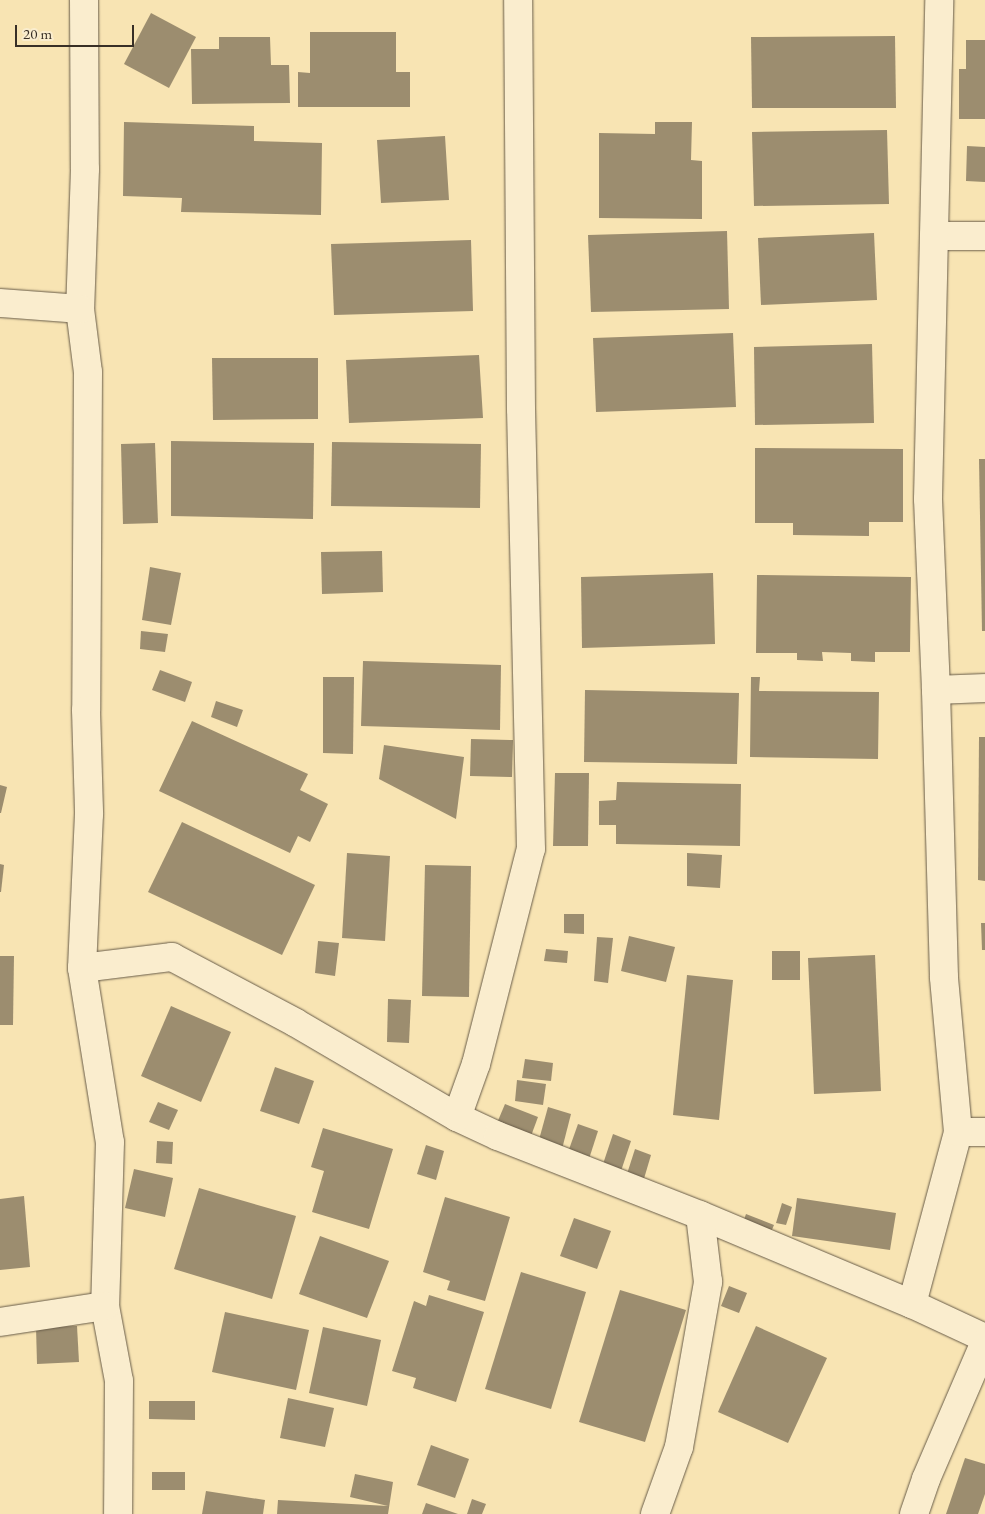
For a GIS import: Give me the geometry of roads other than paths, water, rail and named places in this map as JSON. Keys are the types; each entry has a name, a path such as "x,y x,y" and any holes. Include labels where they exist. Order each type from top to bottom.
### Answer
{"street":[{"path":"84,0 86,168 80,309 88,372 86,710 89,814 82,968 110,1142 105,1306 120,1381 118,1514"},
{"path":"457,1117 476,1064 531,849 520,409 518,0"},
{"path":"912,1304 972,1132 944,977 936,690 928,499 939,0"},
{"path":"934,236 985,236"},
{"path":"0,303 80,309"},
{"path":"936,690 985,688"},
{"path":"82,968 172,957 296,1023 457,1117 498,1136 700,1214 912,1304 985,1340 926,1479 914,1514"},
{"path":"654,1514 679,1447 708,1282 700,1214"},
{"path":"0,1322 105,1306"}]}
